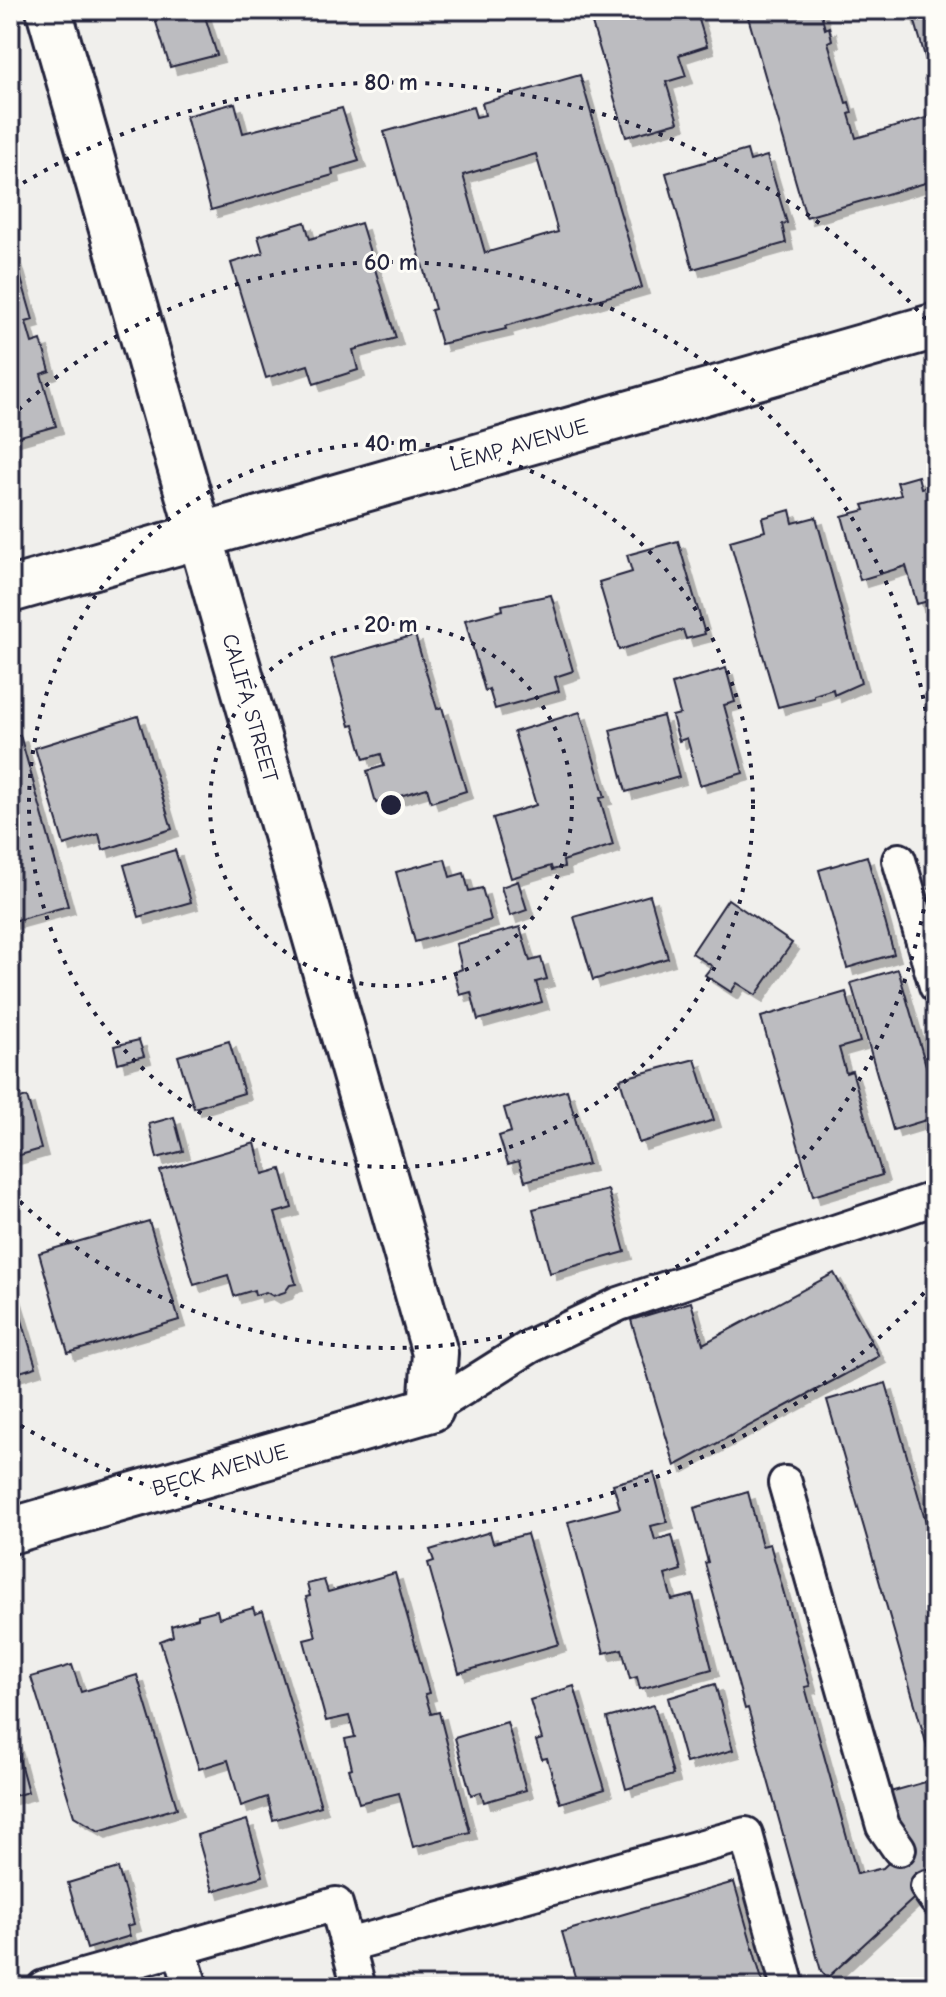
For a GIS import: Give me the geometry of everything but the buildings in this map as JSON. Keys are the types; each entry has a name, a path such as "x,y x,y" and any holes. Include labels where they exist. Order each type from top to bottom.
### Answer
{"street":[{"name":"CALIFA STREET","path":"49,10 435,1353 431,1409"},
{"name":"LEMP AVENUE","path":"10,590 936,326"},
{"name":"BECK AVENUE","path":"10,1531 431,1409"}],"lane":[{"path":"899,860 936,986"},
{"path":"431,1409 531,1346 619,1304 936,1198"},
{"path":"785,1483 883,1826 899,1849"},
{"path":"348,1945 746,1834 788,1987"},
{"path":"44,1987 336,1904 359,1987"},
{"path":"179,1948 191,1987"}]}
